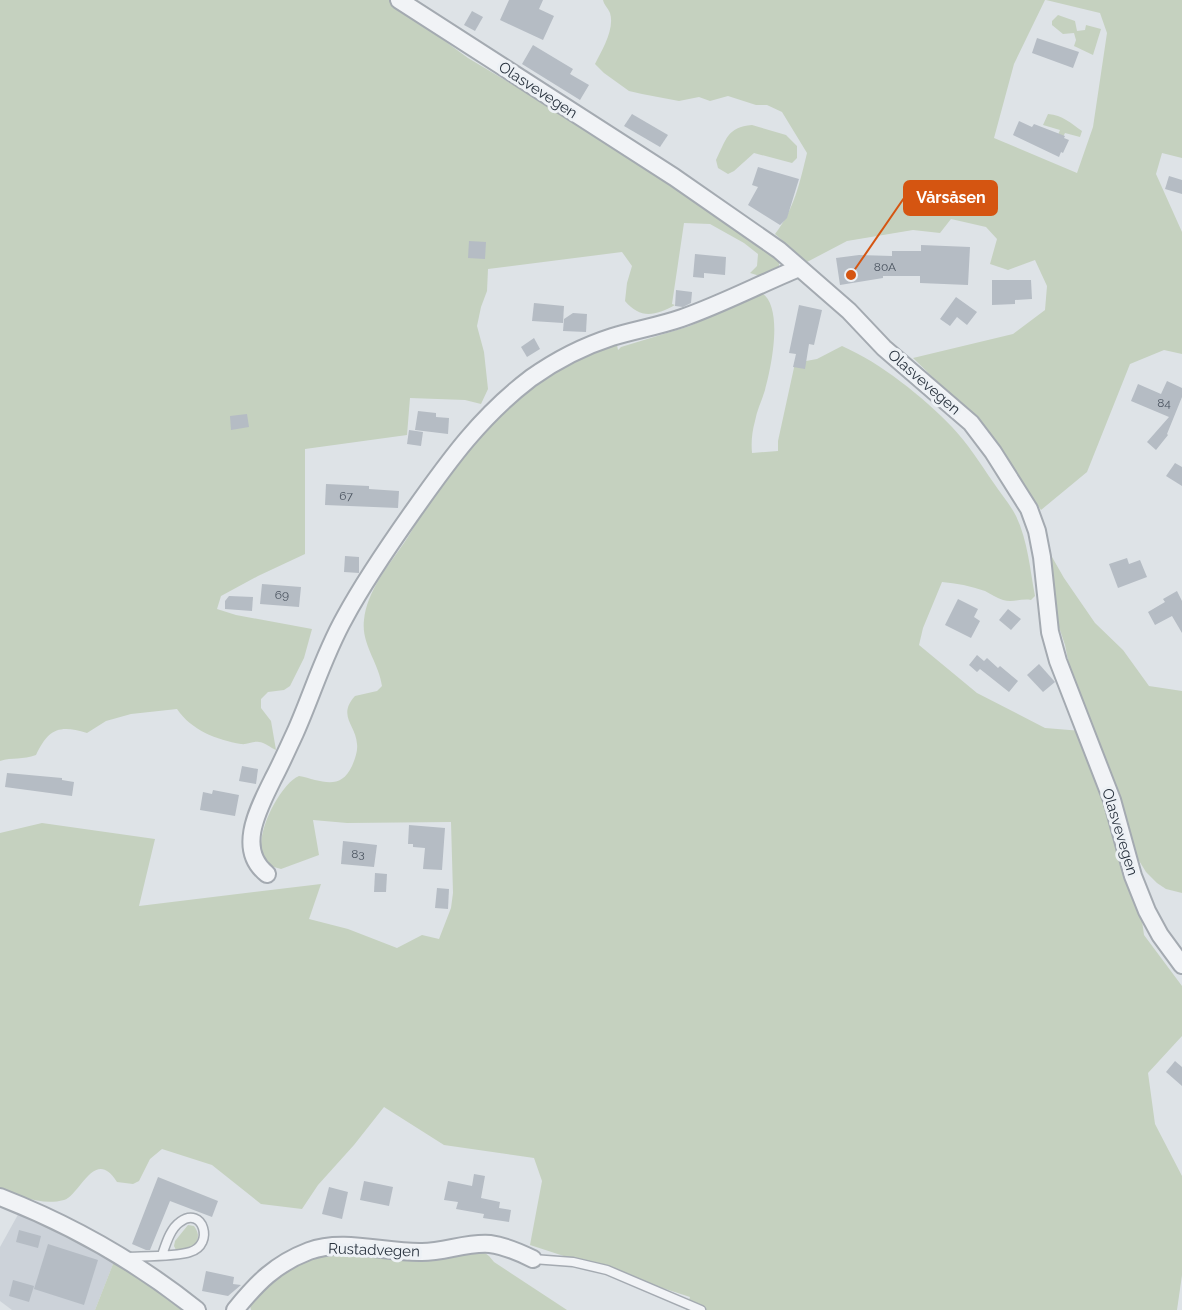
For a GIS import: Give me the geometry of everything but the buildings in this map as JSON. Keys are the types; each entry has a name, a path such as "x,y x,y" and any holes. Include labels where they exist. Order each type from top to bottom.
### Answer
{"street":[{"name":"Olasvevegen","path":"399,0 674,177 779,250 849,311 884,348 971,423 993,452 1029,509 1037,531 1042,556 1050,632 1058,661 1112,800 1133,876 1147,911 1160,935 1182,965"},
{"path":"267,874 258,867 254,855 252,832 256,813 304,714 331,645 378,563 442,468 471,432 511,394 532,378 594,343 701,312 799,268"},
{"path":"0,1197 27,1207 100,1243 124,1257 197,1310"},
{"name":"Rustadvegen","path":"235,1310 259,1281 278,1266 311,1250 330,1246 422,1252 489,1244 533,1258"}],"lane":[{"path":"124,1257 162,1255 190,1252 198,1248 204,1238 204,1227 198,1220 190,1218 179,1222 162,1255"},
{"path":"533,1258 573,1262 607,1270 701,1310"}],"shaded area":[{"path":"20,1211 115,1259 95,1310 12,1310 0,1301 0,1247"}],"green space":[{"path":"0,0 389,0 468,58 633,156 779,260 779,271 760,276 750,273 757,266 758,254 744,243 710,224 684,223 672,304 675,305 661,312 642,313 636,311 625,301 632,266 622,252 488,269 487,291 477,326 484,352 488,389 481,404 465,400 410,398 407,435 305,449 305,554 221,596 217,609 236,615 312,629 304,658 290,686 284,690 268,692 261,699 261,708 271,721 276,750 261,742 241,744 214,737 190,723 177,709 131,714 106,721 87,733 61,729 45,740 36,755 0,761"},
{"path":"603,0 1045,0 1014,64 994,138 1077,173 1093,127 1107,33 1100,13 1046,0 1182,0 1182,158 1162,153 1156,174 1182,232 1182,354 1164,350 1130,364 1087,472 1041,510 984,427 913,358 1013,334 1045,310 1047,286 1035,260 1008,270 990,264 997,239 986,227 951,219 940,233 913,230 847,241 807,262 775,234 792,205 807,153 782,112 767,105 756,105 728,96 710,101 699,97 679,101 629,91 595,64 611,26 610,13"},
{"path":"1058,15 1075,21 1077,31 1085,30 1086,25 1101,29 1093,55 1074,46 1076,40 1074,33 1063,34 1052,25 1052,21"},
{"path":"1048,114 1062,118 1082,131 1080,137 1065,133 1063,137 1058,135 1060,130 1043,125"},
{"path":"752,125 786,135 797,146 797,158 792,163 754,153 728,174 718,168 716,160 728,136 737,128"},
{"path":"762,293 769,301 773,311 774,339 765,390 753,429 752,453 778,451 778,441 795,363 817,359 842,346 872,362 901,382 952,427 969,447 1016,516 1026,545 1035,596 1031,600 1007,601 985,591 942,582 923,628 919,645 977,693 1045,728 1082,731 1140,906 1144,935 1182,986 1182,1036 1148,1073 1155,1124 1182,1176 1182,1275 1177,1310 686,1310 690,1297 530,1245 542,1181 534,1158 444,1145 384,1107 318,1185 302,1209 261,1204 212,1165 162,1149 150,1159 139,1181 133,1184 117,1182 109,1172 102,1169 88,1176 70,1196 56,1202 39,1201 0,1189 0,833 42,823 155,839 139,906 321,884 309,919 348,929 397,948 422,935 439,939 451,908 453,893 451,822 347,823 313,820 319,855 281,869 268,864 262,854 261,843 268,816 275,802 291,781 299,776 335,782 342,779 352,766 357,747 356,737 347,715 350,703 355,696 377,691 382,686 364,629 366,609 374,589 433,496 469,448 497,419 527,392 550,377 550,374 591,354 617,345 618,350 621,347 690,326"},
{"path":"1052,557 1095,623 1123,650 1149,686 1182,691 1182,893 1166,889 1157,883 1138,859 1121,802 1073,685 1065,645 1055,615 1047,561"},
{"path":"188,1225 196,1229 198,1237 196,1242 192,1248 176,1250 175,1241"},
{"path":"482,1251 494,1262 567,1310 251,1310 250,1306 285,1266 327,1252"},
{"path":"115,1259 184,1310 95,1310"}],"place":[{"name":"Vårsåsen","path":"851,275"}]}
